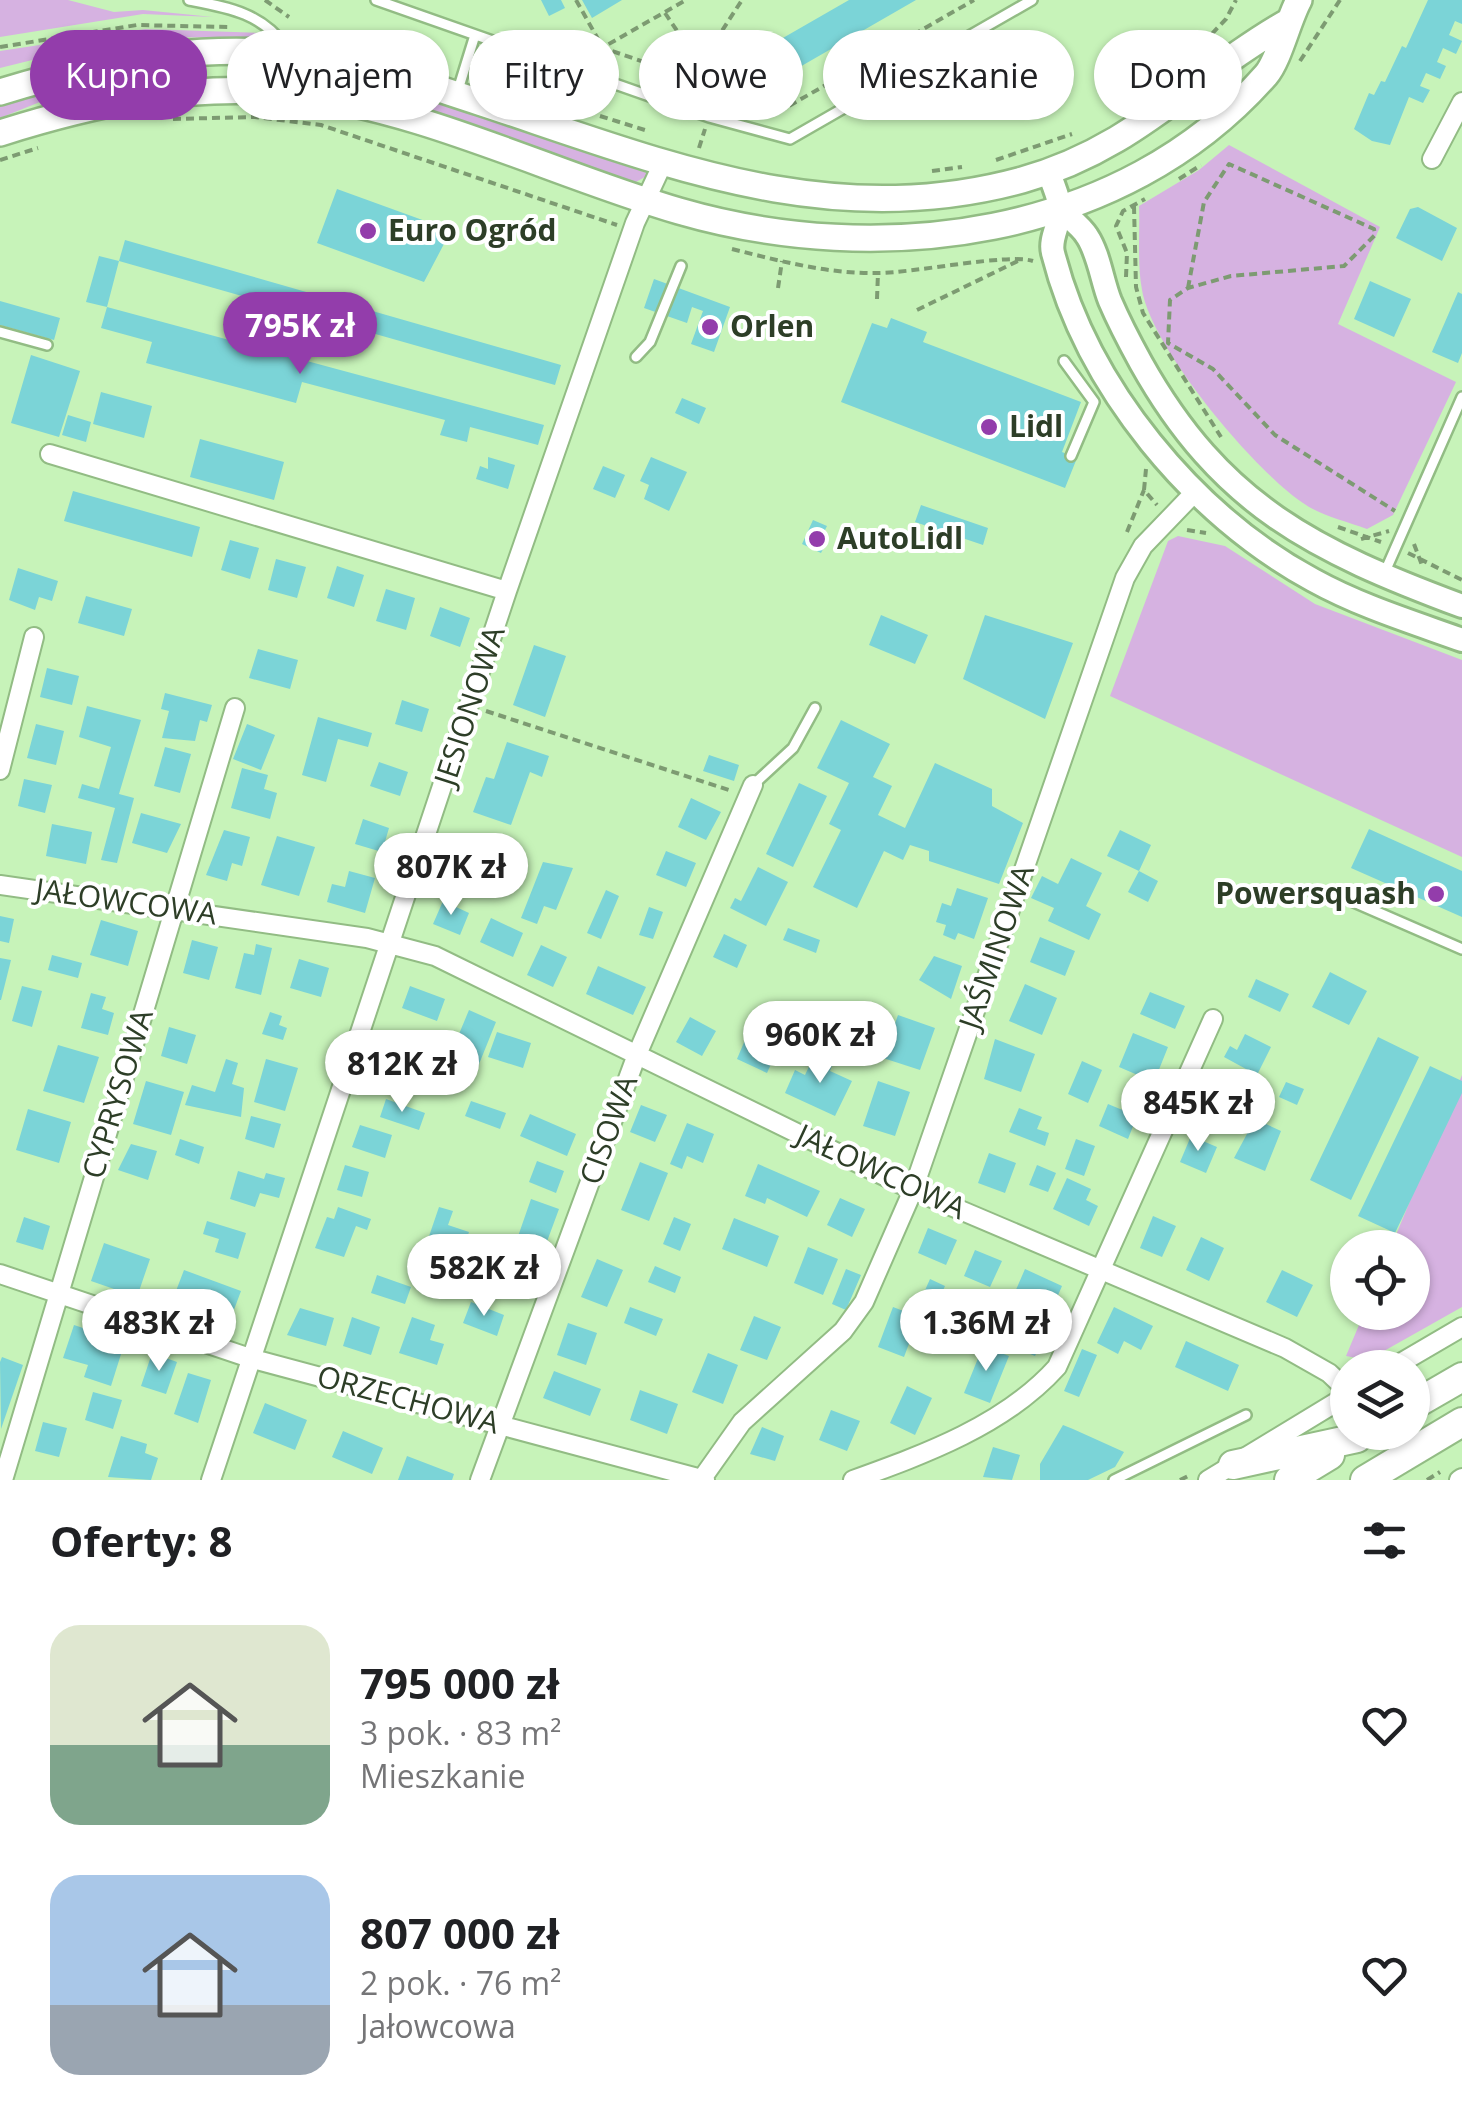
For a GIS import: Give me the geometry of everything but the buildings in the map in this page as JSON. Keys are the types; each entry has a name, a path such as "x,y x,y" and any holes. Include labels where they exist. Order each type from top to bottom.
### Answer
{"highway":[{"path":"1430,1396 1462,1377"},
{"path":"1365,1480 1462,1422"},
{"path":"1220,1473 1330,1444"},
{"path":"1289,1480 1339,1450"}],"main road":[{"path":"404,120 644,199 779,233 856,238 950,234 1060,209 1122,183 1209,127 1269,72 1286,23 1299,0"},
{"path":"449,93 662,163 758,190 871,200 942,196 1049,172 1094,154 1150,122 1238,51 1286,23"},
{"path":"0,92 98,64 146,56 227,52"},
{"path":"0,132 111,102 185,90 227,92"},
{"path":"942,196 950,234"}],"street":[{"path":"1432,159 1462,102"},
{"name":"JESIONOWA","path":"211,1480 508,591 632,231 662,163"},
{"path":"1049,172 1060,209 1087,236 1110,302 1177,403 1194,444 1258,506 1320,548 1462,606"},
{"path":"1060,209 1051,248 1078,322 1140,425 1196,492 1243,537 1313,580 1368,606 1462,640"},
{"path":"1140,425 1177,403"},
{"path":"50,454 508,591"},
{"name":"JAŚMINOWA","path":"702,1480 742,1422 853,1319 914,1190 1125,578 1143,546 1196,492"},
{"path":"0,770 34,638"},
{"name":"CYPRYSOWA","path":"3,1480 235,708"},
{"name":"CISOWA","path":"480,1480 636,1057 751,791"},
{"name":"JAŁOWCOWA","path":"0,886 174,907 389,942 462,967 636,1057 914,1190 1102,1267 1285,1348 1330,1373"},
{"path":"853,1480 966,1433 1026,1399 1057,1367 1213,1018"},
{"name":"ORZECHOWA","path":"0,1274 253,1359 702,1480"},
{"path":"1423,1350 1462,1327"},
{"path":"1220,1473 1330,1404"}],"lane":[{"path":"188,0 254,15 274,30"},
{"path":"376,0 469,33"},
{"path":"619,83 709,116 790,139 1032,0"},
{"path":"456,95 469,54"},
{"path":"636,357 650,342 681,266"},
{"path":"0,332 48,345"},
{"path":"1064,362 1094,402 1071,456"},
{"path":"1382,576 1462,398"},
{"path":"751,791 793,748 815,708"},
{"path":"1347,900 1462,948"},
{"path":"1114,1480 1246,1414"}],"path":[{"path":"266,0 289,17"},
{"path":"576,0 592,30"},
{"path":"619,38 686,0"},
{"path":"723,30 742,0"},
{"path":"803,98 974,0"},
{"path":"1226,18 1236,0"},
{"path":"665,12 677,30"},
{"path":"207,118 254,117 321,125 632,231"},
{"path":"0,160 53,142"},
{"path":"1157,354 1165,345 1170,300 1188,288 1231,276 1344,266 1375,236 1374,229 1221,158"},
{"path":"1188,288 1204,202 1229,164"},
{"path":"1122,183 1136,212 1138,296 1226,445"},
{"path":"1122,211 1116,226 1127,253 1127,288"},
{"path":"917,310 1024,258"},
{"path":"778,288 782,261"},
{"path":"877,299 878,273"},
{"path":"1131,307 1140,324"},
{"path":"1165,345 1213,369 1275,435 1304,450 1323,469 1391,506 1398,516 1385,530 1356,541"},
{"path":"1177,403 1216,444"},
{"path":"1126,536 1144,490"},
{"path":"1332,525 1420,557 1462,580"},
{"path":"1385,530 1413,541 1425,579"},
{"path":"472,706 751,791"}],"shaded area":[{"path":"0,0 68,0 114,12 143,10 213,17 143,14 0,37"},
{"path":"207,31 227,32 227,38 207,38"},
{"path":"30,46 30,61 0,68 0,51"},
{"path":"30,96 30,106 0,118 0,105"},
{"path":"449,107 469,113 469,120 489,120 650,174 636,182 442,120 449,120"},
{"path":"1229,145 1380,227 1338,324 1456,382 1393,515 1367,529 1310,508 1282,487 1233,437 1184,375 1150,315 1140,280 1139,206 1199,170"},
{"path":"1178,536 1225,546 1315,604 1462,660 1462,857 1110,696 1168,541"},
{"path":"1462,1075 1462,1307 1430,1325 1430,1230 1398,1230"},
{"path":"1357,1330 1421,1330 1386,1350 1349,1350"}],"place":[{"name":"Euro Ogród","path":"368,231"},
{"name":"Orlen","path":"710,327"},
{"name":"Lidl","path":"989,427"},
{"name":"AutoLidl","path":"817,539"},
{"name":"Powersquash","path":"1436,894"}]}
